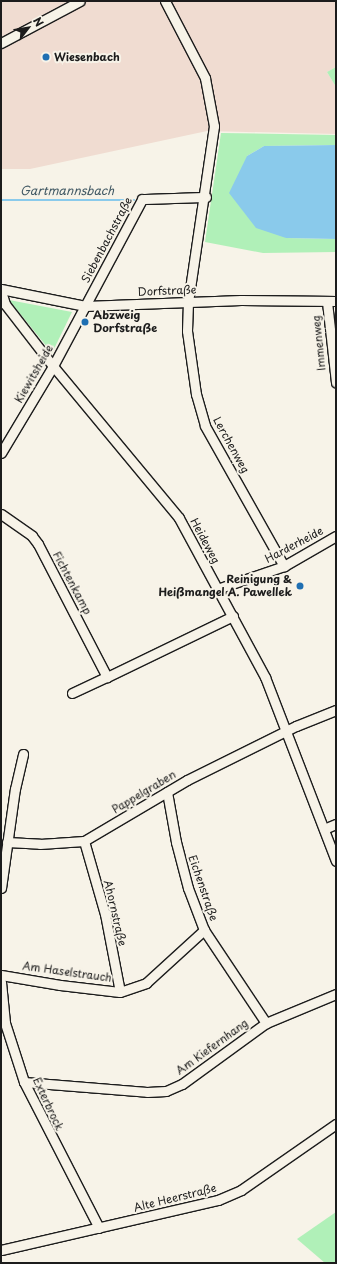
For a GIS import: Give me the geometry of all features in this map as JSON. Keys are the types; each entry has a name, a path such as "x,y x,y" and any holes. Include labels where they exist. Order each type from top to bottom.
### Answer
{"street":[{"path":"1,43 80,1"},
{"path":"165,1 200,68 211,106 214,126 206,198 188,302"},
{"name":"Siebenbachstraße","path":"85,306 142,199 206,198"},
{"name":"Dorfstraße","path":"1,290 85,306 188,302 332,302"},
{"name":"Heideweg","path":"1,290 5,304 53,366 179,518 265,677 336,861"},
{"name":"Lerchenweg","path":"188,302 187,331 196,394 205,426 284,566"},
{"name":"Immenweg","path":"332,302 336,382"},
{"name":"Kiewitsheide","path":"1,453 53,366 85,306"},
{"name":"Fichtenkamp","path":"1,514 32,536 38,544 106,677"},
{"name":"Harderheide","path":"217,589 284,566 336,536"},
{"path":"72,693 233,616"},
{"name":"Pappelgraben","path":"7,842 40,844 84,841 167,792 287,732 336,710"},
{"path":"1,888 7,842 23,754"},
{"name":"Eichenstraße","path":"167,792 176,842 188,888 204,930 266,1024"},
{"path":"324,829 336,824"},
{"name":"Ahornstraße","path":"84,841 105,914 120,992"},
{"name":"Am Haselstrauch","path":"1,975 60,985 120,992 146,983 204,930"},
{"name":"Exterbrock","path":"1,982 5,1023 24,1082 99,1228"},
{"name":"Am Kiefernhang","path":"24,1082 147,1092 166,1091 182,1084 266,1024 336,994"},
{"name":"Alte Heerstraße","path":"1,1250 218,1200 241,1190 336,1124"}],"shaded area":[{"path":"1,1 336,1 336,67 327,72 336,87 336,134 207,131 30,169 1,169"}],"green space":[{"path":"336,67 336,87 327,72"},
{"path":"221,133 336,135 336,145 264,146 247,156 286,238 336,239 336,252 263,253 205,242"},
{"path":"9,300 72,312 52,353"},
{"path":"336,1212 336,1263 325,1263 297,1239"}],"water":[{"path":"336,145 336,239 286,238 256,228 229,193 247,156 264,146"}],"waterway":[{"name":"Gartmannsbach","path":"1,200 134,200"}],"place":[{"name":"Wiesenbach","path":"46,57"},
{"name":"Abzweig Dorfstraße","path":"85,322"},
{"name":"Reinigung & Heißmangel A. Pawellek","path":"300,586"}]}
